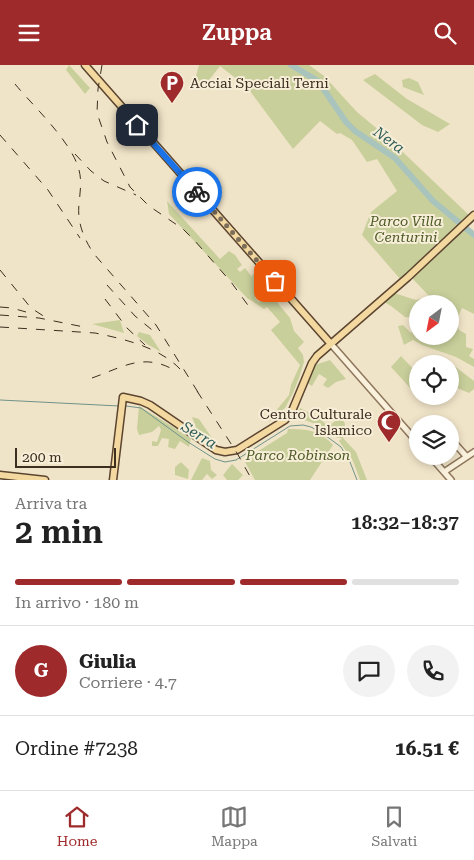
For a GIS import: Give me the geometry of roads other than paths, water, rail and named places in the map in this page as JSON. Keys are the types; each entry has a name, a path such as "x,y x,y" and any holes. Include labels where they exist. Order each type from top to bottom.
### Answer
{"main road":[{"path":"85,65 331,344"},
{"path":"113,480 123,411 123,397 150,405 216,450 230,452 236,450 289,416 314,359 408,277 474,215"},
{"path":"0,475 45,480"}],"street":[{"path":"331,344 409,433"},
{"path":"459,448 466,456"},
{"path":"444,472 474,452"},
{"path":"438,465 451,480"}],"waterway":[{"name":"Nera","path":"291,65 318,81 346,122 355,131 395,158 433,201 474,235"},
{"name":"Serra","path":"0,400 119,406"},
{"name":"Serra","path":"126,406 141,408 188,442 215,459 225,462 236,460 290,426 303,425 311,427 341,447 350,462 357,480"}],"railway":[{"path":"102,65 97,113 107,142 130,187 149,206 183,229 195,241 231,282 250,308"},
{"path":"15,84 61,137 75,159 80,178 79,218 84,237 90,248 156,325 201,397"},
{"path":"0,135 48,190 80,238"},
{"path":"75,154 91,171 104,181 136,195"},
{"path":"0,270 31,308 45,317"},
{"path":"107,285 135,316 157,334"},
{"path":"105,299 127,328 145,345"},
{"path":"0,307 26,312"},
{"path":"0,315 39,318 84,327"},
{"path":"0,327 106,335 152,350 172,361 180,369"},
{"path":"92,378 132,363 142,362 152,362 174,370"},
{"path":"197,391 252,480"}],"place":[{"name":"Acciai Speciali Terni","path":"172,104"},
{"name":"Centro Culturale Islamico","path":"389,443"}],"park label":[{"name":"Parco Villa Centurini","path":"406,229"},
{"name":"Parco Robinson","path":"298,455"}]}
